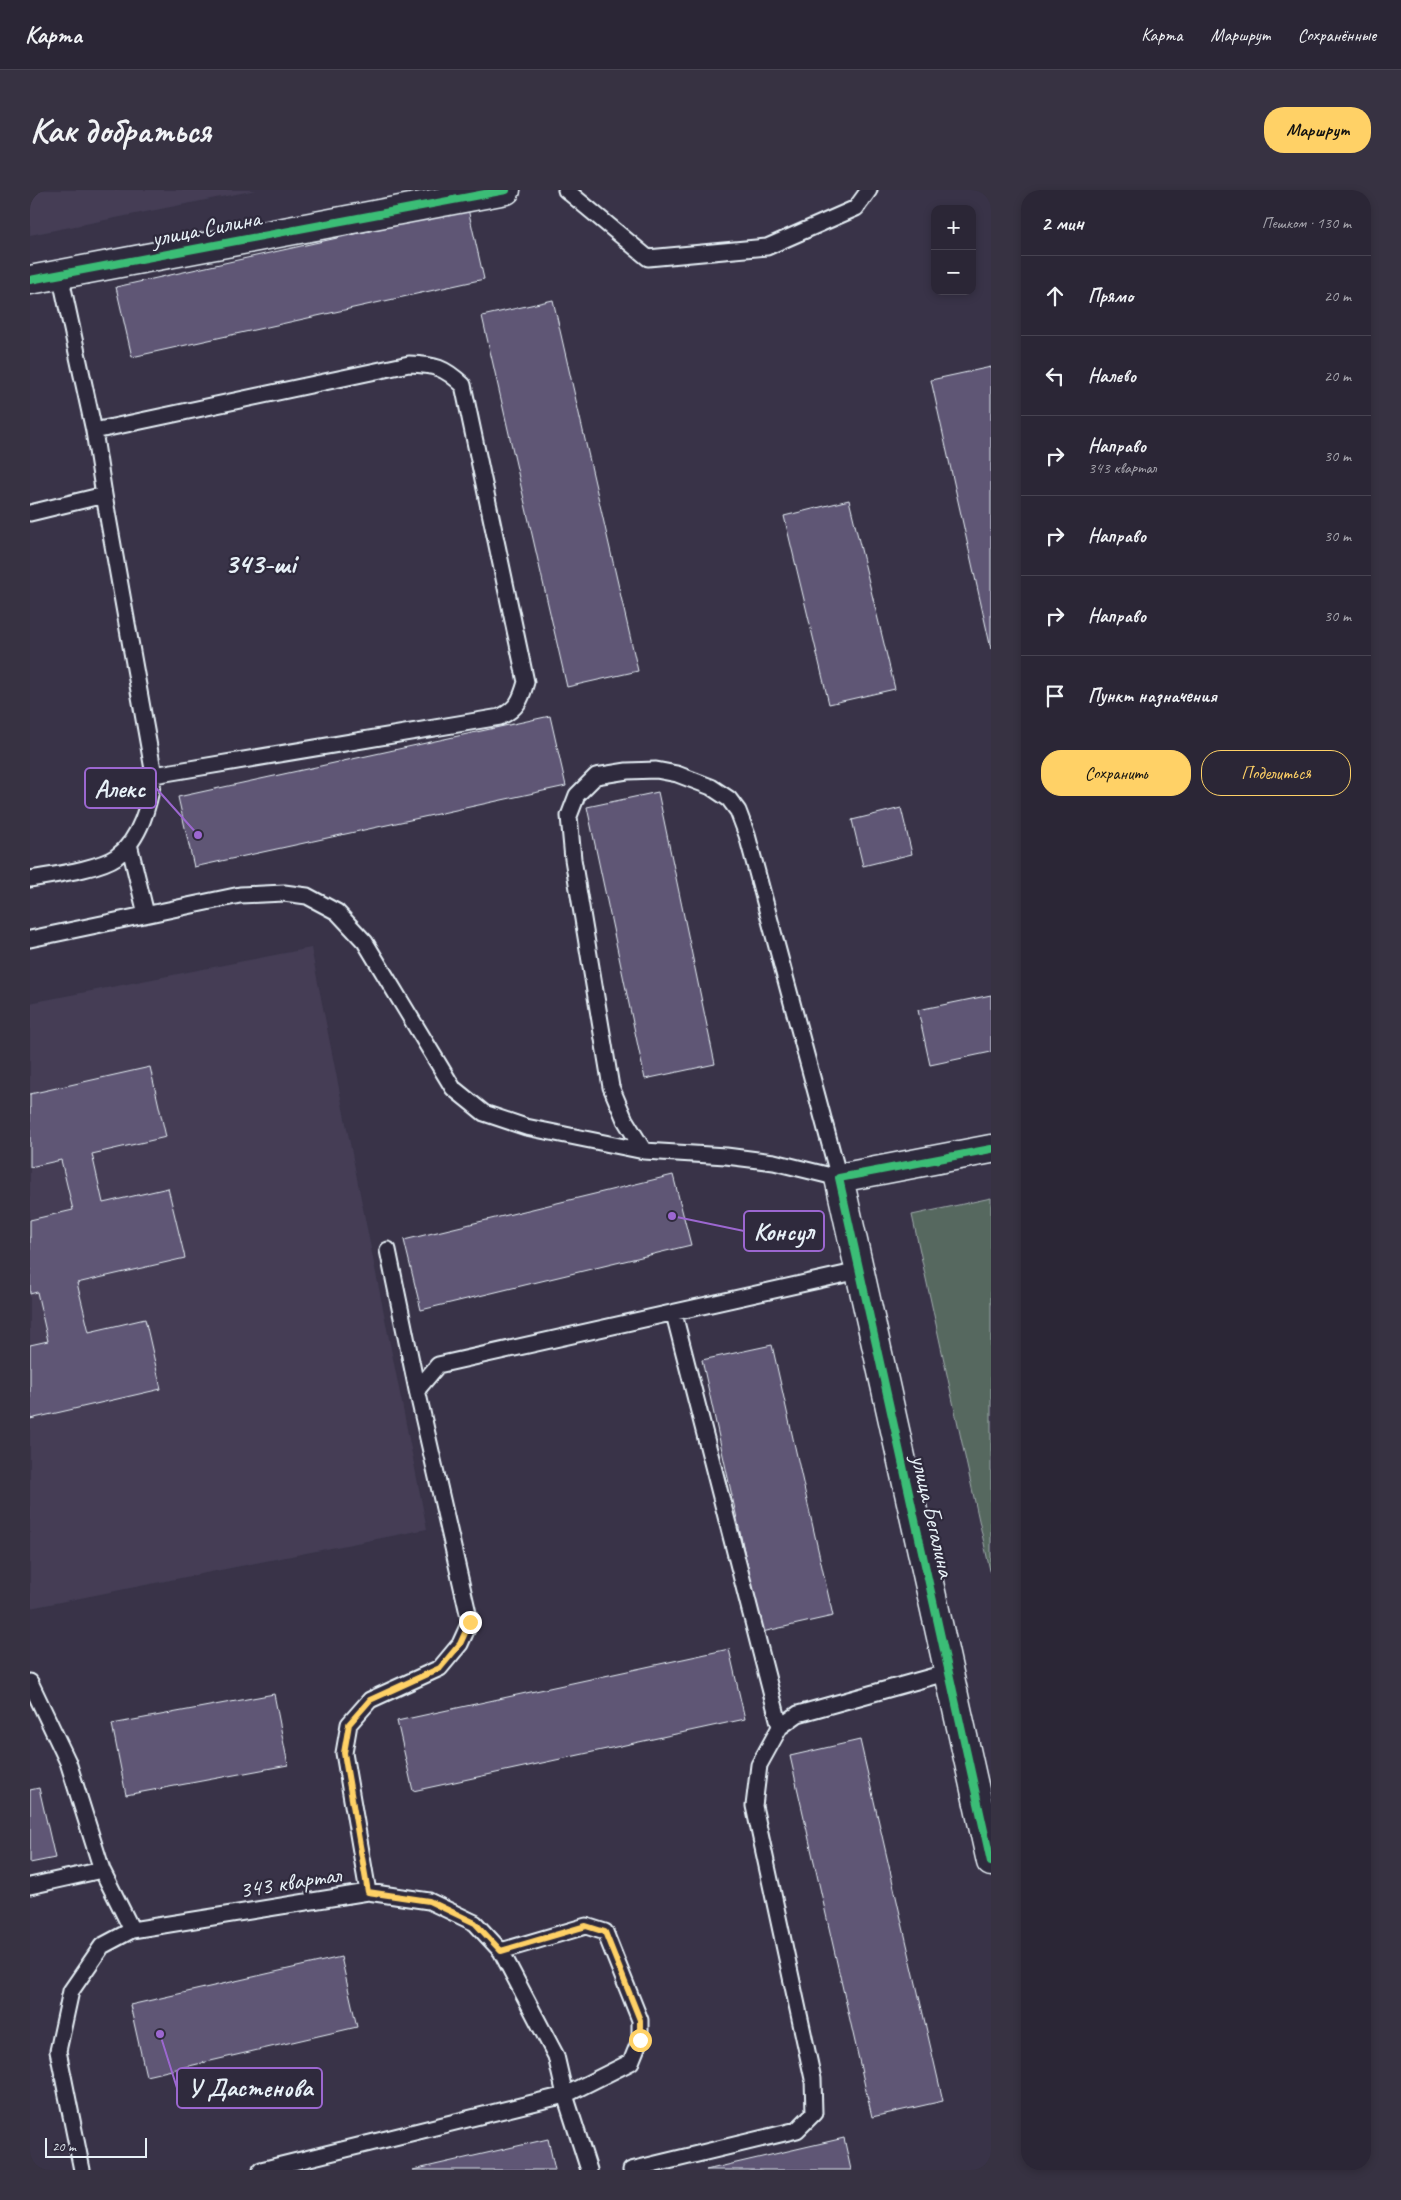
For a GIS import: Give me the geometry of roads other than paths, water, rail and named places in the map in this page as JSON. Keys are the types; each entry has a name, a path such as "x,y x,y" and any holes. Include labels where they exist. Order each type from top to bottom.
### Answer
{"street":[{"name":"улица Силина","path":"30,280 506,190"},
{"path":"838,1178 991,1149"},
{"name":"улица Бегалина","path":"838,1178 991,1862"}],"lane":[{"path":"566,190 648,258 768,247 856,208 869,190"},
{"path":"30,879 99,864 116,857 129,844 149,806 154,775 94,431 60,274"},
{"path":"94,431 409,364 432,365 448,371 463,384 526,682 522,696 512,711 500,717 154,775"},
{"path":"30,513 104,495"},
{"path":"30,939 240,895 284,893 308,896 337,912 366,942 454,1088 484,1113 526,1127 644,1151 735,1157 774,1162 838,1178 750,844 738,811 729,800 711,787 677,774 656,770 627,771 596,776 577,795 569,816 573,859 611,1087 625,1120 644,1151"},
{"path":"129,844 146,914"},
{"path":"368,1892 344,1753 349,1724 370,1700 440,1668 460,1644 470,1622 417,1390 388,1250"},
{"path":"417,1390 438,1366 859,1271"},
{"path":"674,1314 780,1726"},
{"path":"631,2170 797,2130 814,2113 813,2080 754,1806 759,1765 780,1726 798,1714 949,1672"},
{"path":"30,1682 68,1762 102,1870 132,1930"},
{"path":"30,1886 102,1870"},
{"name":"343 квартал","path":"82,2170 58,2051 71,1991 102,1946 132,1930 368,1892 429,1901 475,1923 501,1951 556,2056 565,2095 589,2170"},
{"path":"261,2170 565,2095 631,2062 640,2040 640,2020 605,1932 586,1926 501,1951"}],"place":[{"name":"Алекс","path":"198,835"},
{"name":"Консул","path":"672,1216"},
{"name":"У Дастенова","path":"160,2034"}],"district":[{"name":"343-ші","path":"260,563"}]}
